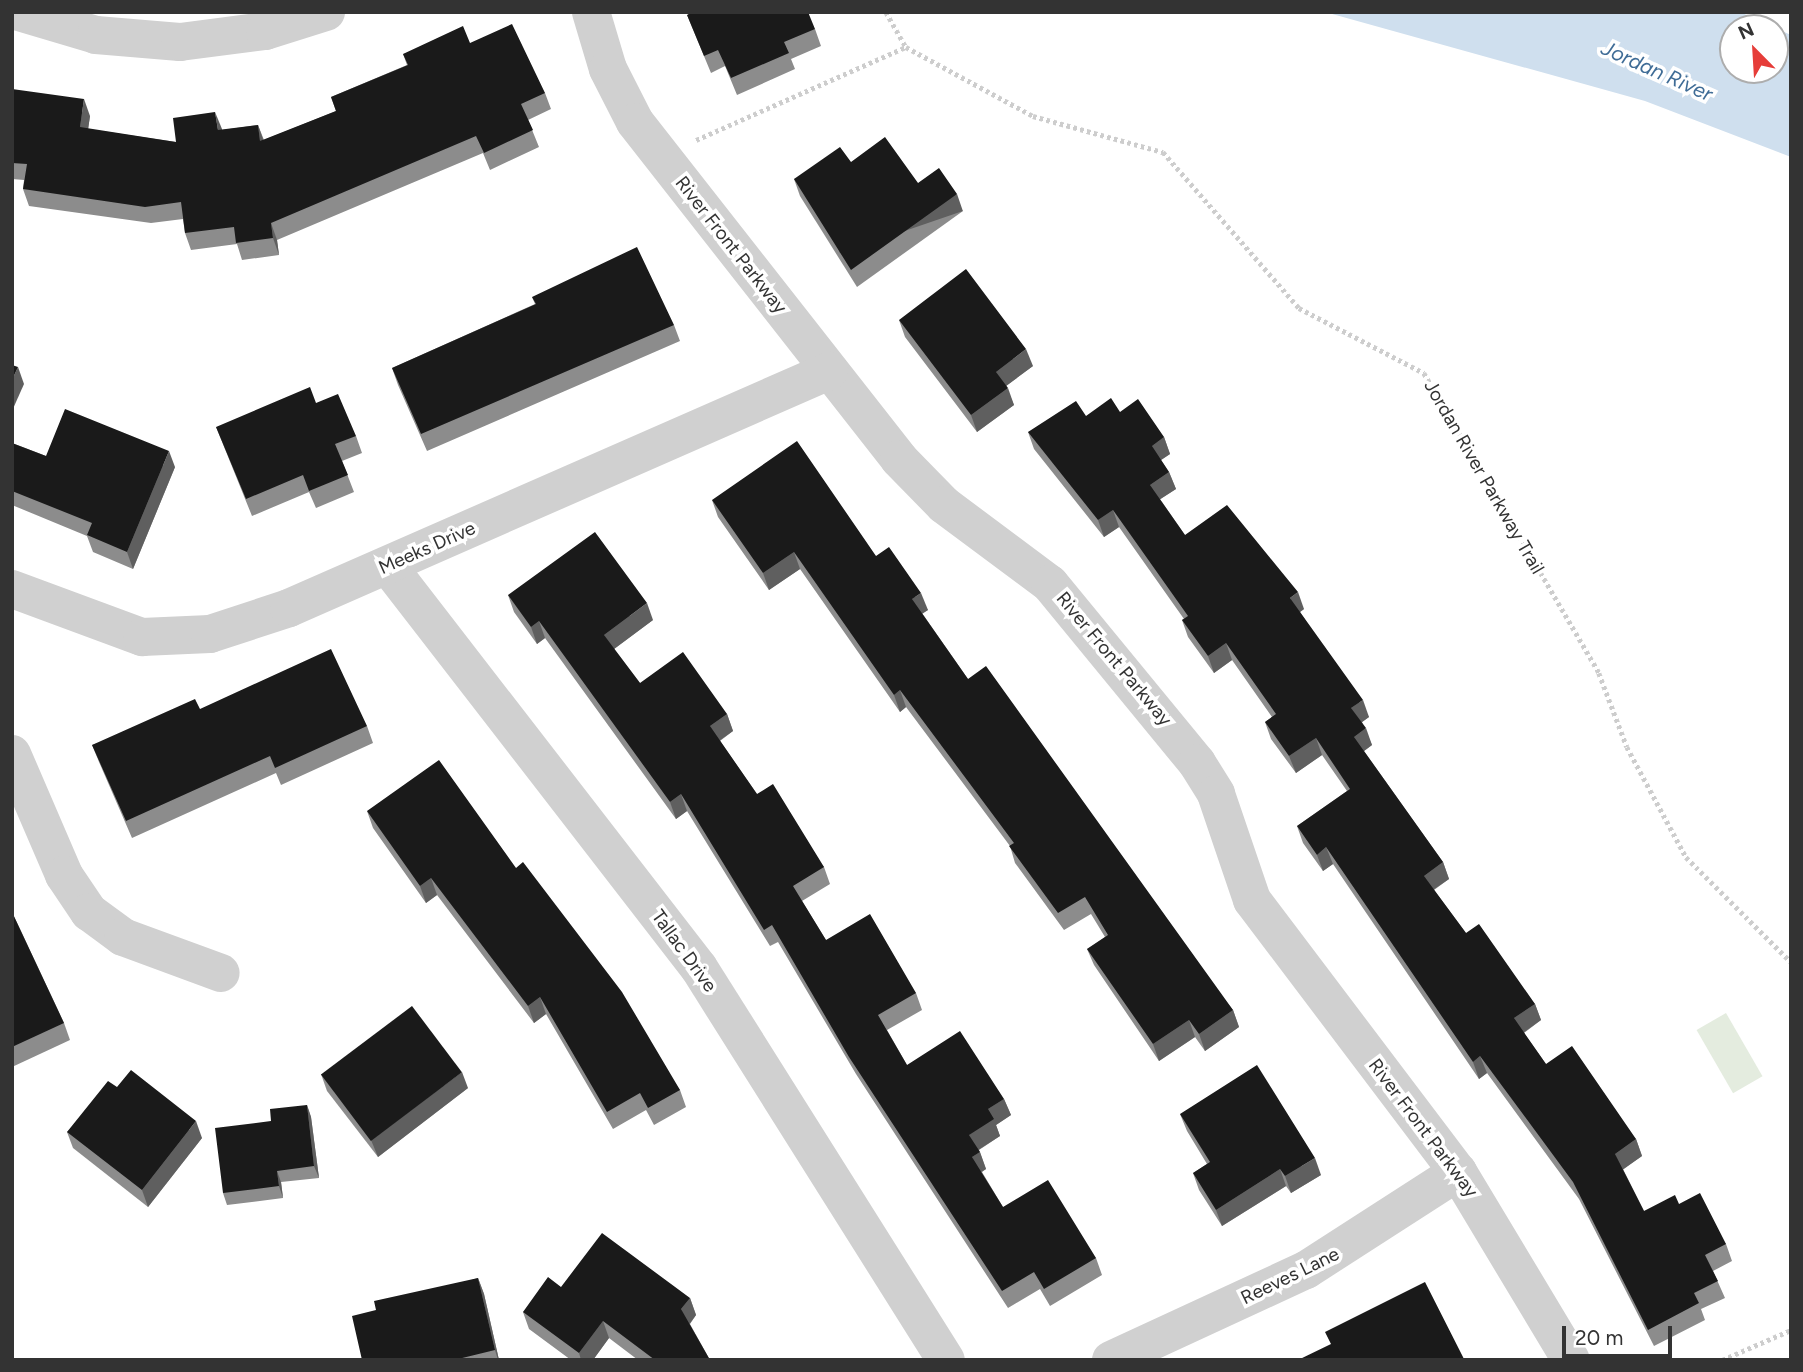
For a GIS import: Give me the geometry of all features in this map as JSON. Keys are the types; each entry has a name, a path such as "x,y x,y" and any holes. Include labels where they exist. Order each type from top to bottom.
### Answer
{"street":[{"path":"19,12 96,35 180,42 265,32 326,12"},
{"name":"River Front Parkway","path":"591,12 620,96 666,161 830,371 944,505 1068,601 1166,721 1216,794 1252,900 1273,933 1458,1172 1571,1360"},
{"name":"Meeks Drive","path":"12,589 106,628 176,637 250,623 388,566 830,371"},
{"name":"Tallac Drive","path":"388,566 699,968 946,1360"},
{"path":"12,754 64,875 89,912 124,937 221,973"},
{"name":"Reeves Lane","path":"1111,1360 1318,1264 1458,1172"}],"path":[{"path":"666,161 704,135 906,47 886,12"},
{"name":"Jordan River Parkway Trail","path":"906,47 1033,116 1163,152 1298,308 1424,373 1599,673 1627,747 1686,857 1791,962"},
{"path":"1721,1360 1791,1330"}],"shaded area":[{"path":"1726,1013 1762,1076 1733,1093 1697,1030"}],"water":[{"name":"Jordan River","path":"1325,12 1740,12 1744,14 1719,14 1719,84 1789,84 1789,34 1791,35 1791,157 1645,101"}],"building":[{"path":"692,12 808,12 815,29 784,42 789,53 731,78 718,50 704,56 687,15"},
{"path":"512,24 545,93 521,104 533,130 484,153 476,136 271,223 273,238 236,243 234,227 185,233 181,202 145,207 23,189 27,164 12,163 12,89 84,99 80,127 176,142 173,118 215,112 218,130 258,125 260,141 336,111 331,97 408,65 403,54 463,26 470,43"},
{"path":"885,137 918,183 939,168 957,194 851,270 794,179 840,147 851,162"},
{"path":"637,247 674,325 421,434 392,368 536,304 532,297"},
{"path":"966,269 1026,349 996,372 1008,388 971,415 899,320"},
{"path":"12,365 18,367 12,380"},
{"path":"310,387 316,403 338,394 356,436 335,444 348,475 309,491 303,475 246,499 216,427"},
{"path":"1111,398 1120,412 1138,399 1164,437 1152,446 1169,472 1150,485 1185,535 1227,505 1298,592 1290,598 1363,700 1351,708 1366,728 1354,737 1443,862 1424,876 1466,933 1479,924 1535,1004 1514,1018 1546,1064 1572,1046 1636,1139 1615,1154 1644,1211 1675,1195 1679,1204 1700,1193 1726,1244 1705,1255 1718,1281 1694,1293 1699,1303 1648,1330 1573,1182 1480,1056 1473,1062 1326,847 1317,855 1297,826 1350,789 1316,738 1289,756 1265,722 1276,714 1226,643 1208,656 1182,620 1188,616 1113,510 1098,520 1028,432 1076,401 1086,416"},
{"path":"65,409 169,451 127,552 87,535 92,523 12,491 12,443 46,456"},
{"path":"797,441 876,556 889,547 921,593 912,599 968,679 986,666 1233,1010 1199,1034 1189,1020 1153,1044 1087,949 1108,935 1085,897 1058,913 1009,846 1014,843 900,690 894,695 794,552 763,573 712,500"},
{"path":"595,532 647,603 604,635 640,683 683,652 727,714 710,726 757,794 773,784 824,867 793,886 826,940 870,914 916,993 878,1015 907,1065 960,1031 1004,1099 988,1109 994,1119 969,1135 980,1152 972,1157 1003,1207 1048,1180 1096,1258 1044,1289 1034,1272 1002,1291 849,1057 772,925 764,930 681,794 670,802 539,621 531,627 508,595"},
{"path":"331,649 367,726 275,768 270,756 126,821 92,745 195,699 200,709"},
{"path":"439,760 516,868 523,862 622,992 680,1090 648,1108 640,1093 607,1112 540,997 528,1006 431,878 420,886 367,811"},
{"path":"12,912 64,1023 12,1047"},
{"path":"412,1006 462,1072 371,1141 321,1075"},
{"path":"1257,1065 1315,1158 1285,1176 1280,1169 1216,1210 1193,1173 1210,1162 1180,1114"},
{"path":"131,1070 196,1121 142,1190 67,1132 108,1081 117,1087"},
{"path":"307,1105 314,1166 277,1171 279,1186 223,1193 215,1128 271,1121 270,1109"},
{"path":"602,1233 690,1298 681,1309 710,1360 655,1360 603,1321 579,1353 523,1312 548,1277 561,1287"},
{"path":"478,1278 495,1350 454,1360 362,1360 352,1316 376,1310 374,1301"},
{"path":"1425,1282 1464,1359 1298,1360 1331,1344 1325,1332"}]}
